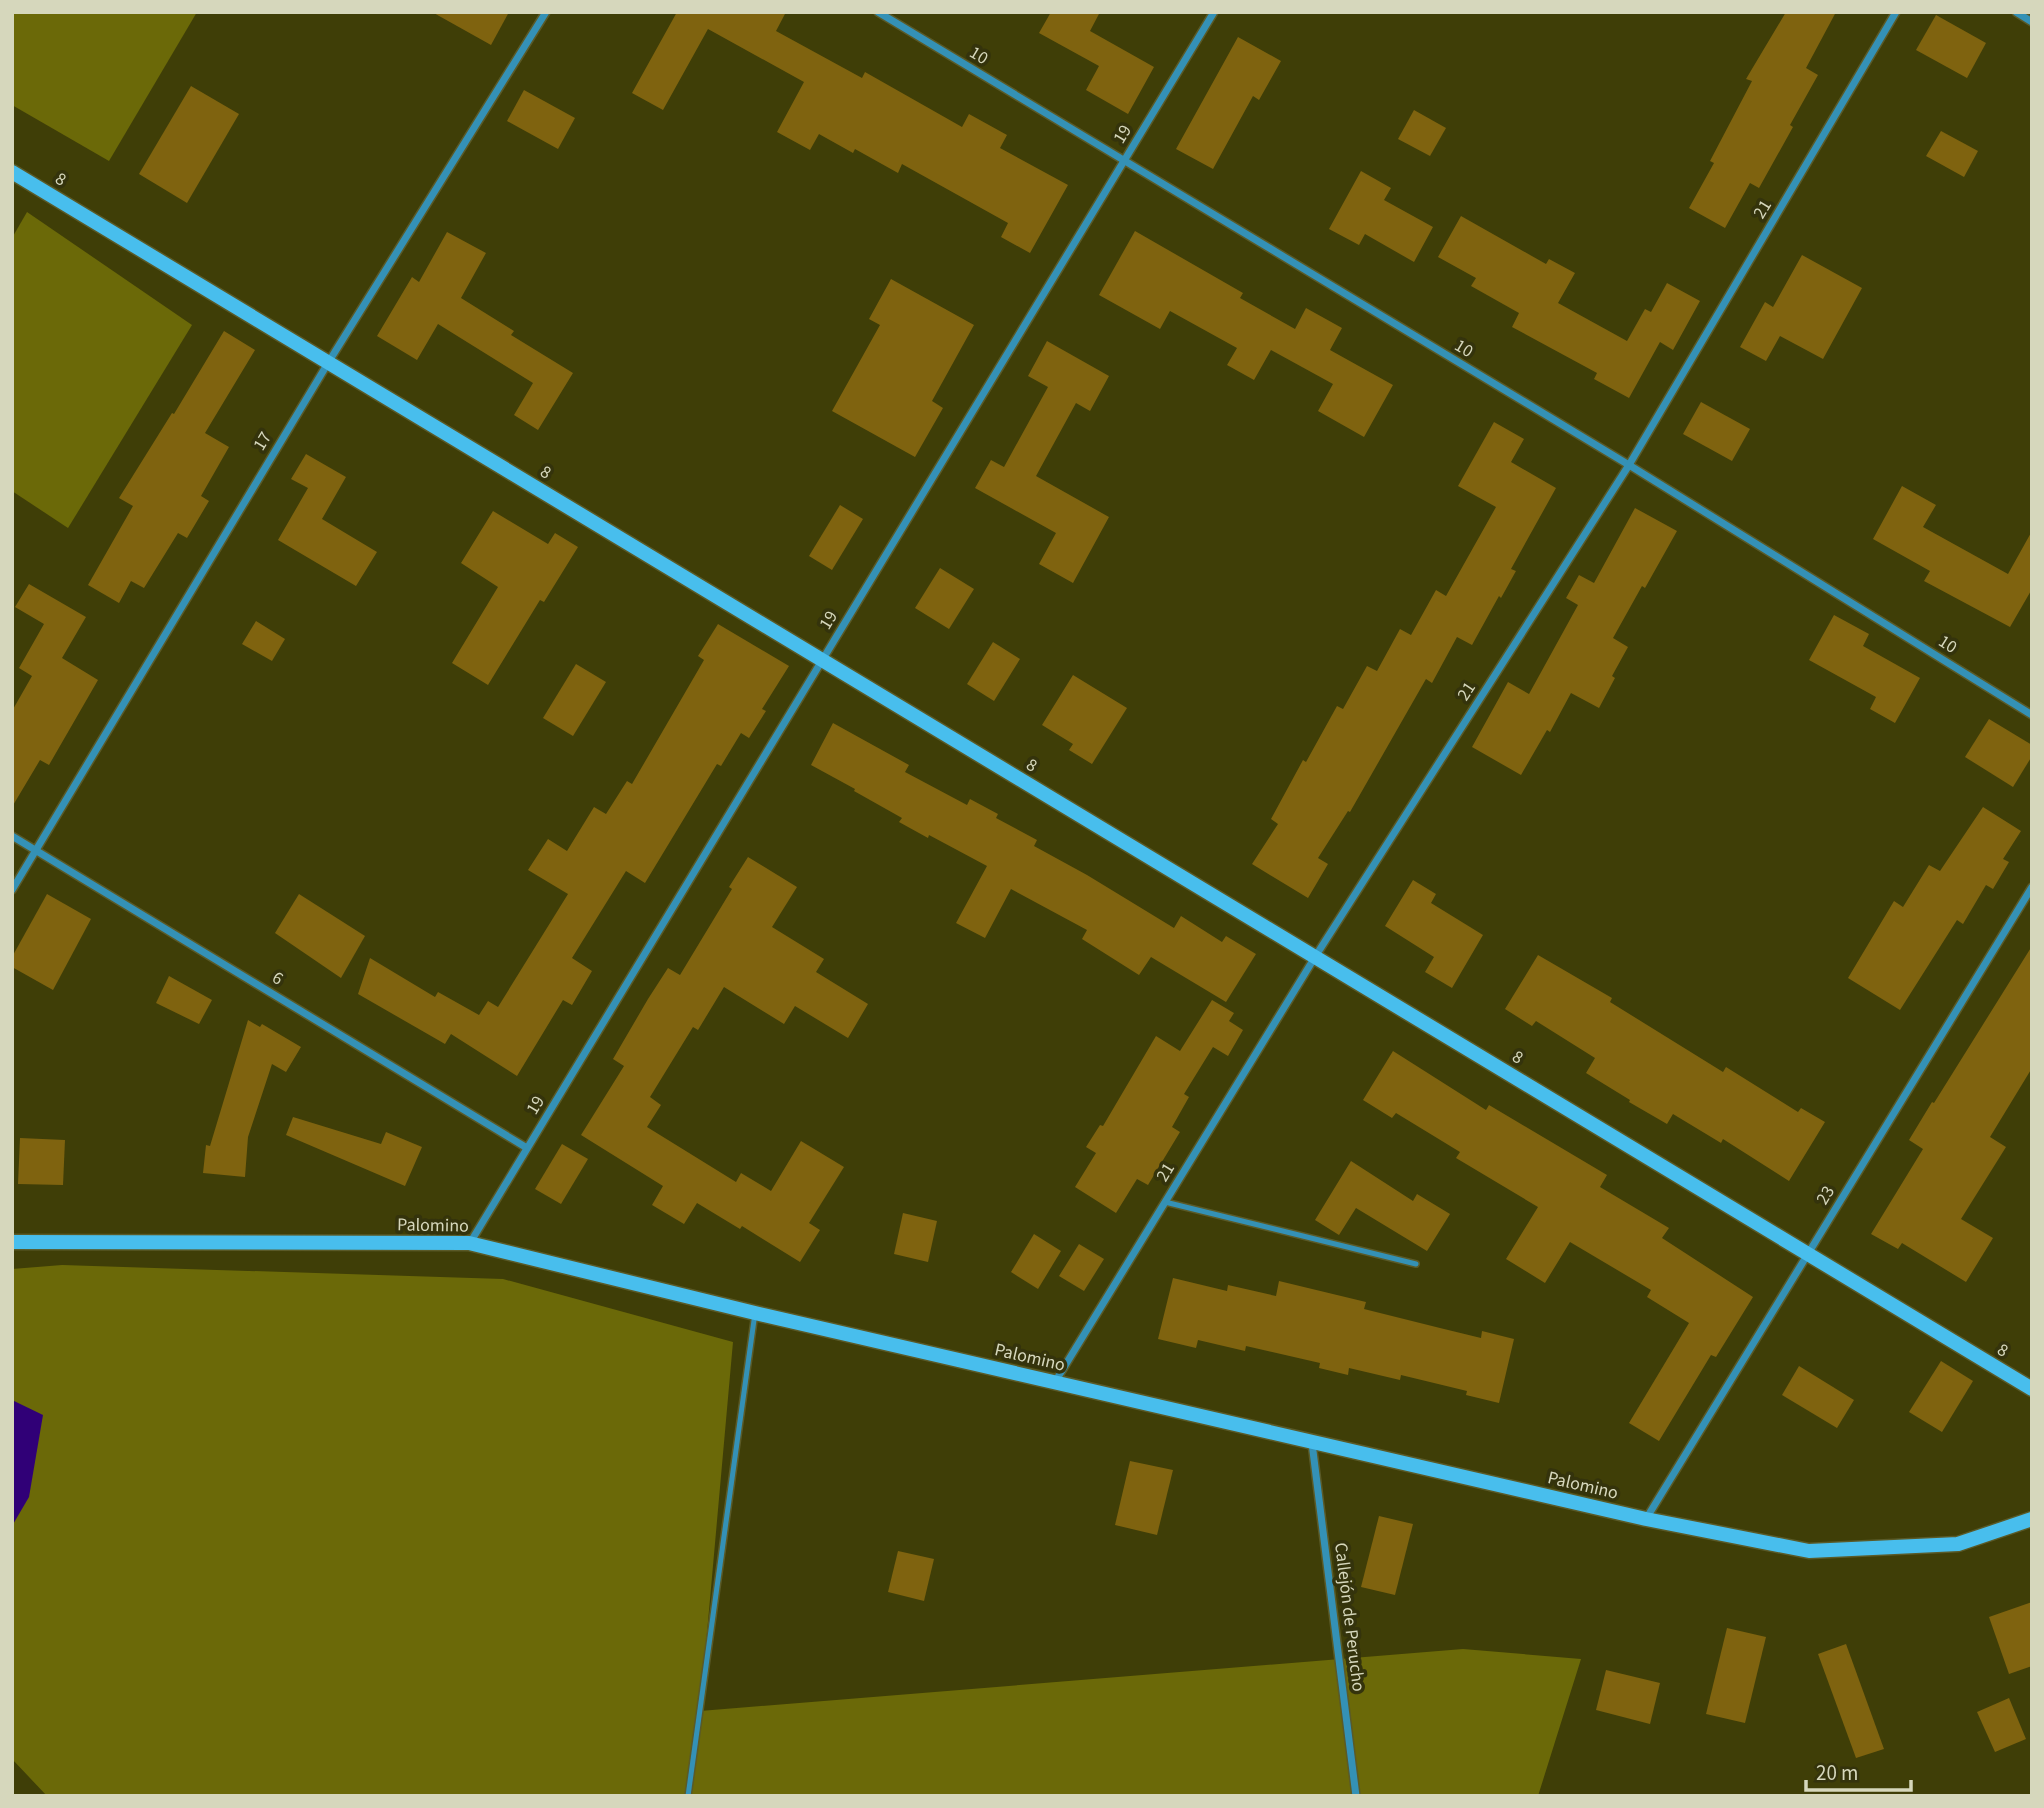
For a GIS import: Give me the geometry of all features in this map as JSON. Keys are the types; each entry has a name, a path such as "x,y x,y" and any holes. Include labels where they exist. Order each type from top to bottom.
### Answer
{"street":[{"name":"17","path":"12,890 328,363 546,12"},
{"name":"10","path":"878,12 1629,465 2032,715"},
{"name":"19","path":"470,1243 1214,12"},
{"name":"21","path":"1054,1382 1315,957 1629,465 1896,12"},
{"path":"2016,12 2032,22"},
{"name":"8","path":"12,173 2032,1389"},
{"name":"6","path":"12,836 527,1148"},
{"name":"23","path":"1646,1519 2032,887"},
{"name":"Palomino","path":"12,1242 470,1243 755,1313 1646,1519 1809,1551 1958,1544 2032,1519"},
{"name":"Callejón de Perucho","path":"1312,1442 1356,1796"}],"lane":[{"path":"1165,1202 1416,1264"},
{"path":"688,1796 755,1313"}],"shaded area":[{"path":"12,12 197,12 109,161 12,105"},
{"path":"27,212 192,325 68,528 12,491 12,238"},
{"path":"62,1265 503,1279 733,1342 700,1711 1463,1649 1581,1659 1538,1796 47,1796 12,1759 12,1269"},
{"path":"12,1400 43,1415 29,1497 12,1526"}],"building":[{"path":"432,12 509,12 491,45"},
{"path":"677,12 786,12 776,31 862,78 865,72 962,127 969,114 1007,135 1000,148 1068,185 1030,253 1001,237 1008,223 902,164 898,173 855,149 853,153 819,134 810,150 777,132 804,82 708,29 663,110 632,93"},
{"path":"1051,12 1100,12 1090,31 1154,67 1128,114 1086,90 1099,66 1039,33"},
{"path":"1786,12 1836,12 1806,68 1818,75 1790,125 1793,127 1759,188 1750,183 1725,228 1689,208 1714,163 1710,161 1752,81 1746,79"},
{"path":"1936,15 1986,43 1967,78 1916,50"},
{"path":"1238,37 1281,61 1259,100 1253,96 1213,169 1176,149"},
{"path":"191,86 239,114 187,203 139,174"},
{"path":"524,90 575,118 558,149 507,121"},
{"path":"1414,110 1446,128 1430,156 1398,139"},
{"path":"1941,131 1978,151 1964,177 1926,156"},
{"path":"1361,171 1391,188 1384,200 1433,227 1414,262 1365,234 1359,245 1329,229"},
{"path":"1461,216 1546,264 1549,259 1575,273 1558,303 1627,341 1645,309 1651,312 1667,283 1700,301 1673,350 1660,342 1629,398 1594,379 1597,373 1512,327 1519,313 1471,286 1476,278 1438,257"},
{"path":"1135,231 1243,293 1240,298 1295,329 1306,308 1342,328 1330,350 1393,385 1364,437 1318,411 1333,384 1271,350 1254,380 1227,365 1237,348 1170,311 1160,329 1099,295"},
{"path":"447,232 486,253 461,298 514,331 511,335 573,373 538,430 514,415 533,383 438,324 417,360 377,336 412,277 419,282"},
{"path":"1802,255 1862,288 1823,359 1780,336 1766,361 1740,347 1765,302 1773,307"},
{"path":"891,279 974,325 932,401 943,408 915,457 832,411 880,325 869,319"},
{"path":"224,331 255,350 205,433 229,447 201,496 209,501 187,538 178,533 144,588 131,581 119,603 88,585 133,506 119,498"},
{"path":"1047,341 1109,376 1090,411 1076,403 1036,476 1109,517 1073,583 1039,564 1056,533 975,488 991,460 1004,467 1048,387 1028,376"},
{"path":"1701,402 1750,429 1732,461 1683,434"},
{"path":"1494,422 1524,439 1511,462 1556,488 1511,569 1516,571 1472,645 1457,637 1432,683 1426,679 1350,812 1348,811 1318,858 1328,864 1308,898 1252,864 1278,824 1271,819 1303,760 1306,762 1337,706 1343,709 1367,666 1377,671 1400,629 1411,635 1436,590 1446,596 1496,507 1458,486"},
{"path":"306,454 346,477 322,519 377,552 356,586 278,540 308,488 291,479"},
{"path":"1902,486 1936,505 1923,527 2008,574 2032,531 2032,589 2010,627 1924,581 1930,571 1873,539"},
{"path":"840,505 863,519 832,570 809,556"},
{"path":"1635,508 1677,531 1613,638 1628,647 1612,676 1615,678 1599,708 1571,693 1550,732 1547,730 1521,775 1472,747 1508,682 1529,694 1578,605 1566,598 1579,575 1594,583"},
{"path":"493,511 548,544 555,533 578,547 544,602 540,600 488,685 452,663 498,587 461,563"},
{"path":"940,568 974,589 949,629 915,608"},
{"path":"29,584 86,617 62,658 98,680 49,765 40,760 12,807 12,711 32,676 19,668 44,624 15,607"},
{"path":"1834,615 1869,634 1863,646 1920,678 1895,723 1870,709 1876,697 1809,660"},
{"path":"256,621 285,639 272,661 242,644"},
{"path":"718,624 789,666 762,709 766,711 749,738 741,733 721,766 717,764 645,883 626,871 572,958 592,971 572,1005 563,1000 517,1076 451,1034 445,1044 358,994 370,958 435,997 438,992 479,1015 488,1001 498,1007 568,894 528,870 548,839 567,851 594,807 606,814 627,781 632,784 704,660 698,656"},
{"path":"993,642 1020,659 994,701 967,684"},
{"path":"576,664 606,682 573,736 543,718"},
{"path":"1073,675 1127,708 1092,764 1069,750 1073,744 1042,725"},
{"path":"1989,719 2032,745 2032,756 2013,787 1965,757"},
{"path":"833,723 909,765 905,772 967,805 970,799 998,814 996,818 1037,840 1034,846 1174,928 1181,916 1222,942 1226,936 1256,954 1226,1002 1151,957 1139,975 1082,939 1087,930 1011,889 985,938 956,923 987,866 899,822 902,818 811,765"},
{"path":"1983,807 2021,831 2003,859 2009,862 1993,889 1986,885 1963,924 1957,920 1900,1010 1848,978 1894,901 1903,907 1929,865 1940,871"},
{"path":"748,857 797,887 772,927 824,959 816,972 868,1004 848,1038 795,1006 784,1024 724,987 698,1030 693,1027 650,1097 661,1105 647,1127 736,1182 741,1173 771,1191 801,1141 844,1167 809,1223 820,1230 800,1262 742,1226 740,1229 697,1203 684,1224 652,1205 663,1186 581,1135 624,1066 613,1059 648,999 668,968 680,975 732,889 729,887"},
{"path":"1413,880 1436,894 1431,903 1483,935 1452,988 1425,972 1434,957 1385,926"},
{"path":"47,894 91,919 53,990 12,967 12,957"},
{"path":"299,894 365,936 341,978 275,933"},
{"path":"2032,946 2032,1068 1990,1137 2006,1147 1961,1219 1993,1238 1966,1282 1902,1243 1898,1249 1871,1234 1923,1149 1909,1140"},
{"path":"1538,955 1612,998 1610,1002 1723,1072 1726,1067 1798,1112 1801,1108 1825,1122 1789,1181 1723,1139 1721,1143 1673,1114 1667,1124 1629,1102 1630,1100 1586,1073 1595,1058 1536,1021 1532,1026 1505,1009"},
{"path":"169,976 212,1000 199,1024 156,1003"},
{"path":"1212,1000 1234,1013 1229,1021 1243,1030 1228,1056 1213,1047 1184,1094 1189,1097 1172,1127 1180,1132 1148,1185 1137,1179 1116,1213 1075,1187 1096,1153 1086,1147 1100,1125 1103,1126 1156,1036 1180,1051"},
{"path":"248,1020 260,1027 262,1024 301,1047 286,1072 272,1064 248,1137 245,1177 203,1173 206,1145 210,1146"},
{"path":"1393,1051 1486,1110 1489,1105 1607,1175 1600,1187 1669,1228 1662,1238 1753,1297 1716,1357 1711,1355 1659,1441 1629,1423 1689,1323 1647,1297 1651,1290 1570,1242 1545,1283 1506,1259 1538,1207 1456,1158 1460,1152 1396,1113 1392,1118 1363,1100"},
{"path":"293,1117 381,1144 386,1132 422,1147 405,1186 286,1135"},
{"path":"20,1138 65,1140 63,1185 18,1184"},
{"path":"562,1144 588,1159 561,1204 535,1189"},
{"path":"1351,1161 1413,1201 1417,1194 1450,1214 1427,1251 1356,1208 1339,1235 1315,1220"},
{"path":"903,1213 937,1221 928,1262 894,1254"},
{"path":"1034,1234 1061,1251 1038,1289 1011,1272"},
{"path":"1079,1244 1104,1259 1084,1291 1059,1276"},
{"path":"1173,1278 1227,1291 1228,1285 1276,1296 1279,1281 1366,1302 1364,1309 1440,1328 1481,1338 1482,1331 1514,1339 1499,1403 1466,1395 1467,1391 1401,1375 1400,1380 1349,1368 1348,1375 1319,1368 1320,1363 1246,1346 1245,1351 1198,1340 1196,1348 1158,1339"},
{"path":"1941,1361 1973,1381 1942,1432 1909,1412"},
{"path":"1799,1366 1854,1400 1837,1428 1782,1395"},
{"path":"1130,1461 1173,1470 1157,1535 1115,1525"},
{"path":"1379,1516 1413,1524 1395,1595 1361,1587"},
{"path":"898,1551 934,1559 924,1601 888,1592"},
{"path":"2032,1602 2032,1666 2009,1674 1989,1617"},
{"path":"1727,1628 1766,1637 1745,1723 1706,1714"},
{"path":"1846,1644 1884,1749 1856,1758 1818,1654"},
{"path":"1606,1670 1660,1683 1650,1724 1596,1710"},
{"path":"2009,1698 2026,1739 1995,1752 1977,1712"}]}
